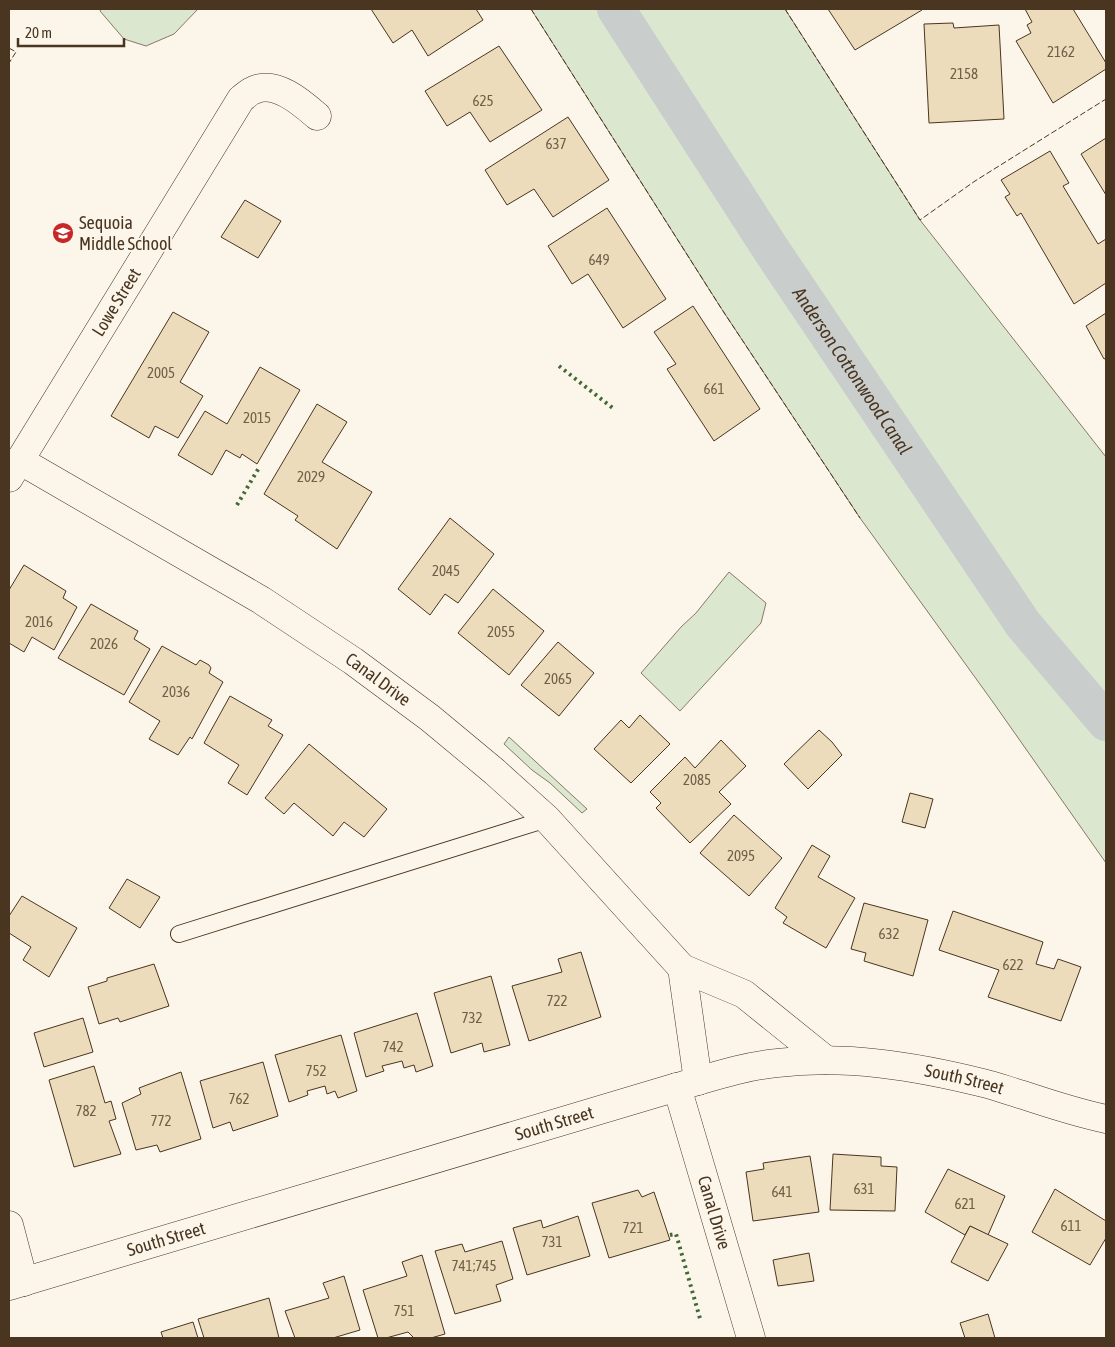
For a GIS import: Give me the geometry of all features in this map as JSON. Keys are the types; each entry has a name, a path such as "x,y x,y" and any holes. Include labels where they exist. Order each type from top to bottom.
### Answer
{"street":[{"name":"Lowe Street","path":"14,469 241,99 254,90 268,87 279,90 299,101 317,116"},
{"name":"Canal Drive","path":"14,469 261,600 353,661 430,718 495,772 547,819 682,968 744,994 826,1060"},
{"name":"Canal Drive","path":"682,968 688,1084 751,1338"},
{"name":"South Street","path":"16,1284 688,1084 751,1067 775,1063 826,1060 881,1063 916,1068 985,1083 1056,1106 1106,1119"},
{"path":"9,1225 16,1284"}],"lane":[{"path":"179,934 547,819"}],"green space":[{"path":"101,9 198,9 174,34 146,46 124,39 100,11"},
{"path":"531,9 785,9 920,220 1106,457 1106,863 860,518 721,308"},
{"path":"729,572 766,603 761,623 680,711 641,673 681,627 696,613"},
{"path":"509,737 587,809 582,813 550,783 532,770 504,744"}],"building":[{"path":"371,9 476,9 483,20 428,56 412,30 393,43"},
{"path":"828,9 921,9 922,10 855,50"},
{"path":"1025,9 1073,9 1106,63 1106,69 1053,103 1016,41 1031,33 1027,25 1032,22"},
{"path":"953,23 954,28 999,25 1004,119 929,123 924,24"},
{"path":"499,46 542,110 490,142 470,112 447,126 425,91"},
{"path":"568,117 609,180 553,217 534,189 507,205 485,170"},
{"path":"1106,138 1106,195 1081,154"},
{"path":"1050,151 1069,183 1063,186 1098,244 1106,239 1106,283 1074,304 1021,213 1017,216 1005,197 1010,194 1001,180"},
{"path":"245,200 281,221 258,258 221,237"},
{"path":"607,208 666,299 623,328 588,274 572,284 548,246"},
{"path":"693,306 760,409 714,441 667,369 676,364 654,332"},
{"path":"173,312 209,332 180,382 203,396 178,438 155,426 149,438 111,416"},
{"path":"1106,313 1106,358 1104,359 1086,326"},
{"path":"260,367 300,390 257,464 242,454 240,458 226,450 212,475 178,455 205,411 227,424"},
{"path":"317,404 347,422 322,462 372,492 337,549 295,520 298,516 264,494"},
{"path":"450,518 494,554 458,603 445,594 430,615 398,589"},
{"path":"24,565 66,591 63,598 77,607 54,650 32,637 24,652 9,643 9,590"},
{"path":"493,589 544,631 509,675 458,633"},
{"path":"91,604 138,631 134,639 150,649 124,695 58,658"},
{"path":"558,642 594,673 559,716 521,685"},
{"path":"162,646 196,665 200,660 209,665 211,668 209,673 223,682 192,739 190,737 178,755 149,739 160,721 129,702"},
{"path":"230,696 272,720 268,726 283,735 247,795 228,783 239,765 204,743"},
{"path":"640,715 670,744 631,783 594,749 621,720 629,728"},
{"path":"819,730 842,755 808,789 784,764"},
{"path":"721,740 746,766 719,792 731,804 690,843 656,808 661,803 650,792 685,757 695,768"},
{"path":"309,744 387,809 364,837 344,822 333,836 294,803 284,814 265,798"},
{"path":"910,793 933,799 925,828 902,822"},
{"path":"734,815 782,858 749,896 700,853"},
{"path":"812,845 830,856 818,877 855,898 826,948 783,923 787,917 775,908"},
{"path":"127,879 160,897 140,928 109,908"},
{"path":"22,896 77,928 49,977 23,960 31,947 9,933 9,916"},
{"path":"864,903 928,920 913,976 864,961 866,953 851,949"},
{"path":"953,911 1043,942 1036,964 1054,969 1058,959 1081,967 1061,1021 988,997 999,970 939,950"},
{"path":"581,952 601,1017 529,1041 512,986 562,972 558,959"},
{"path":"154,964 169,1006 120,1022 118,1018 99,1024 88,987 107,981 107,978"},
{"path":"491,976 510,1045 484,1052 482,1043 451,1053 434,993"},
{"path":"417,1013 433,1066 416,1072 414,1065 404,1068 402,1061 382,1066 384,1071 366,1077 354,1033"},
{"path":"83,1018 93,1052 44,1067 34,1033"},
{"path":"341,1035 357,1091 338,1098 335,1091 327,1094 325,1086 307,1091 308,1095 289,1102 275,1055"},
{"path":"263,1062 278,1116 233,1131 230,1122 213,1128 200,1081"},
{"path":"94,1066 105,1103 111,1101 116,1119 109,1121 121,1154 74,1167 49,1080"},
{"path":"181,1072 201,1139 160,1152 157,1145 136,1150 122,1103 141,1094 139,1088"},
{"path":"833,1154 881,1157 881,1166 897,1167 895,1211 830,1210"},
{"path":"810,1156 819,1212 753,1221 746,1172 764,1169 763,1163"},
{"path":"948,1169 1005,1196 988,1235 970,1226 965,1235 925,1212"},
{"path":"1055,1189 1106,1221 1106,1238 1090,1265 1032,1232"},
{"path":"638,1190 642,1197 654,1192 670,1240 609,1258 592,1203"},
{"path":"578,1216 590,1256 527,1275 513,1228 541,1220 543,1228"},
{"path":"970,1226 1008,1244 988,1281 951,1262"},
{"path":"502,1241 513,1279 496,1285 501,1301 455,1314 435,1251 462,1244 465,1252"},
{"path":"809,1253 814,1281 778,1286 773,1260"},
{"path":"422,1255 445,1334 431,1338 414,1338 408,1332 386,1338 378,1338 363,1290 407,1276 402,1262"},
{"path":"344,1276 360,1330 333,1338 295,1338 285,1311 329,1298 323,1283"},
{"path":"269,1298 279,1338 204,1338 198,1319"},
{"path":"988,1314 995,1338 965,1338 960,1323"},
{"path":"193,1322 198,1338 163,1338 161,1332"}],"waterway":[{"name":"Anderson Cottonwood Canal","path":"616,9 772,251 1023,624 1106,722"}],"hedge":[{"path":"559,366 614,409"},
{"path":"237,505 260,466"},
{"path":"670,1235 676,1234 701,1322"}],"fence":[{"path":"531,9 721,308 860,518"},
{"path":"785,9 920,220 975,181 1106,99"},
{"path":"9,48 16,52 9,63"}],"place":[{"name":"Sequoia Middle School","path":"63,233"}]}
